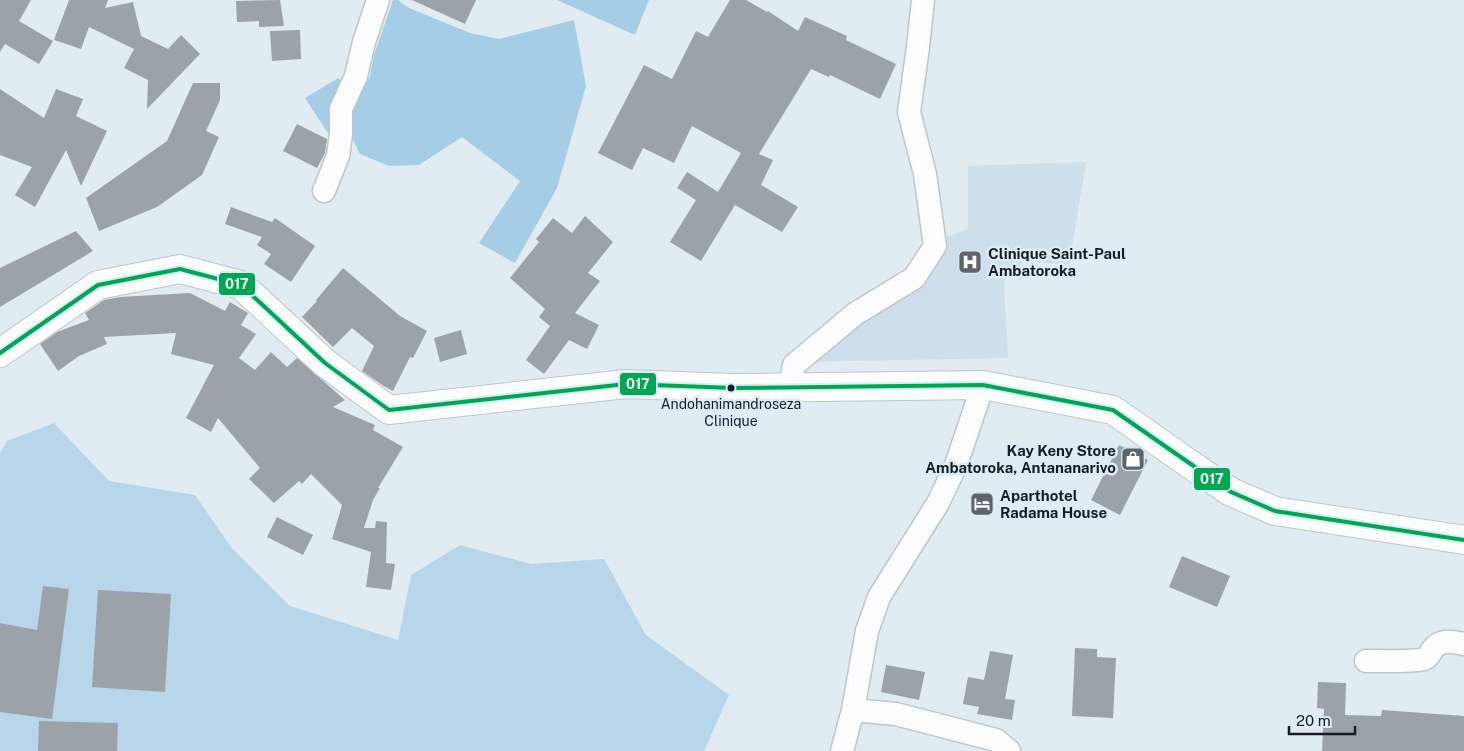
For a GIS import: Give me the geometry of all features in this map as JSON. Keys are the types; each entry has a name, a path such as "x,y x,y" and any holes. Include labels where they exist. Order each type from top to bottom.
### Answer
{"street":[{"path":"324,191 338,156 341,134 341,109 356,76 364,42 378,0"},
{"path":"790,386 794,365 855,314 914,278 935,246 925,174 909,112 923,0"},
{"path":"0,353 98,285 180,270 241,285 325,363 389,410 626,384 733,388 983,385 1113,410 1231,492 1275,511 1464,540"},
{"path":"842,751 853,710 867,631 879,597 938,503 956,465 983,385"},
{"path":"1366,661 1420,660 1429,656 1433,648 1442,642 1450,641 1464,644"},
{"path":"853,710 905,716 996,740 1009,751"}],"shaded area":[{"path":"393,0 398,0 409,8 470,33 499,39 574,20 586,86 557,188 515,263 479,243 520,181 462,137 419,165 389,166 360,154 350,134 328,133 305,98 338,78 360,95 370,76 374,55"},
{"path":"557,0 649,0 635,35"},
{"name":"Clinique Saint-Paul Ambatoroka","path":"1086,162 1069,265 1024,261 1004,282 1008,358 792,362 909,271 934,242 968,229 968,166"},
{"path":"54,423 109,481 195,495 231,547 290,606 398,640 411,575 460,545 531,564 604,559 646,635 729,695 704,751 0,751 0,453 7,441"}],"building":[{"path":"0,0 31,0 19,21 53,41 39,64 5,44 0,52"},
{"path":"69,0 108,0 105,8 133,2 141,36 168,49 181,35 200,54 147,109 148,80 124,68 134,49 89,27 81,49 54,40"},
{"path":"280,0 284,26 259,27 259,21 237,22 236,1"},
{"path":"412,0 476,0 465,24"},
{"path":"730,0 746,0 768,11 798,31 805,17 847,36 846,40 896,64 880,99 830,75 829,77 811,69 759,154 773,160 761,185 798,207 782,232 735,205 701,261 670,242 696,200 677,188 687,172 718,192 741,153 692,126 674,163 643,148 632,170 598,153 644,65 672,79 696,31 708,37"},
{"path":"300,30 301,59 272,61 270,31"},
{"path":"193,83 220,83 220,100 206,131 219,137 202,175 157,207 99,231 86,198 167,141"},
{"path":"0,89 44,118 56,89 83,99 76,116 107,131 81,186 66,150 35,207 15,195 32,167 0,155"},
{"path":"297,124 327,139 325,153 317,168 283,151"},
{"path":"231,207 272,222 275,218 315,246 291,282 264,264 271,254 257,245 262,237 225,224"},
{"path":"585,216 613,242 588,273 600,281 575,313 599,325 587,349 569,340 544,374 526,360 550,326 539,317 545,309 510,278 539,242 536,239 553,218 572,233"},
{"path":"76,231 93,251 0,307 0,268"},
{"path":"343,268 400,316 427,331 413,358 410,357 393,391 362,371 374,346 352,328 333,347 302,317"},
{"path":"190,293 225,311 230,302 248,313 241,325 256,334 239,358 255,370 271,352 287,367 297,358 345,400 333,407 375,425 373,430 403,447 378,488 380,488 373,500 364,528 375,528 376,521 387,522 386,563 395,564 391,590 366,587 371,552 332,539 342,505 311,474 302,484 299,481 274,503 249,479 260,468 218,418 211,432 186,418 214,365 171,354 176,333 104,337 107,344 79,356 58,371 40,344 57,332 89,320 85,313 104,300 120,297"},
{"path":"461,330 467,354 440,362 434,338"},
{"path":"1119,445 1148,460 1120,515 1091,500"},
{"path":"277,517 313,535 303,555 267,537"},
{"path":"1182,556 1230,576 1217,607 1169,587"},
{"path":"43,586 69,589 52,719 0,712 0,623 37,630"},
{"path":"98,590 171,594 165,692 92,687"},
{"path":"1075,648 1097,649 1097,657 1116,658 1113,718 1072,716"},
{"path":"990,651 1013,655 1005,699 1015,700 1012,720 977,714 979,707 963,704 968,677 984,680"},
{"path":"886,665 925,672 919,700 881,692"},
{"path":"1318,682 1346,683 1345,715 1381,716 1382,710 1464,716 1464,751 1322,751 1324,709 1317,708"},
{"path":"39,721 118,723 117,751 38,751"}],"transit line":[{"name":"017","path":"0,353 98,285 180,269 241,285 325,363 389,410 626,384 733,388 983,385 1113,410 1231,492 1275,511 1464,540"}],"place":[{"name":"Clinique Saint-Paul Ambatoroka","path":"970,262"},
{"name":"Andohanimandroseza Clinique","path":"731,388"},
{"name":"Kay Keny Store Ambatoroka, Antananarivo","path":"1133,459"},
{"name":"Aparthotel Radama House","path":"982,504"}]}
